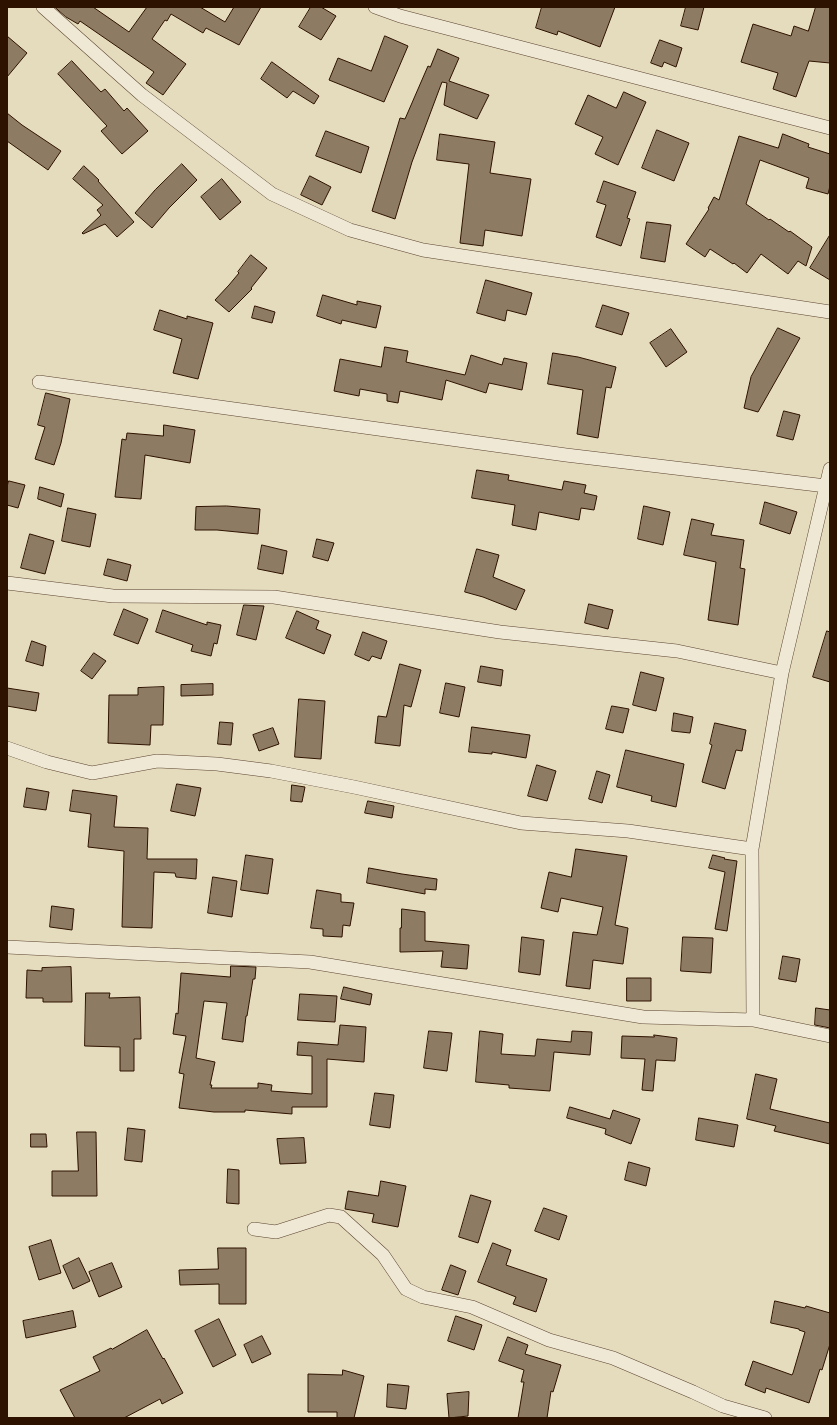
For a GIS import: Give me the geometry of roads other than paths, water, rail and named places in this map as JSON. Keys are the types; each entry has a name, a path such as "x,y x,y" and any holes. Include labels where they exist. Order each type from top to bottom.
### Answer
{"street":[{"path":"43,7 142,95 272,194 350,230 423,250 830,312"},
{"path":"375,7 400,16 830,128"},
{"path":"39,382 566,455 826,486"},
{"path":"753,1020 752,849 782,673 825,520 826,486 830,469"},
{"path":"7,583 112,596 274,597 500,632 677,651 782,673"},
{"path":"7,748 47,762 92,773 157,761 217,764 271,771 521,823 628,831 752,849"},
{"path":"7,947 310,962 643,1018 753,1020 830,1036"},
{"path":"254,1229 276,1232 329,1215 341,1217 383,1255 406,1289 423,1297 472,1307 549,1340 613,1358 723,1406 765,1418"}]}
